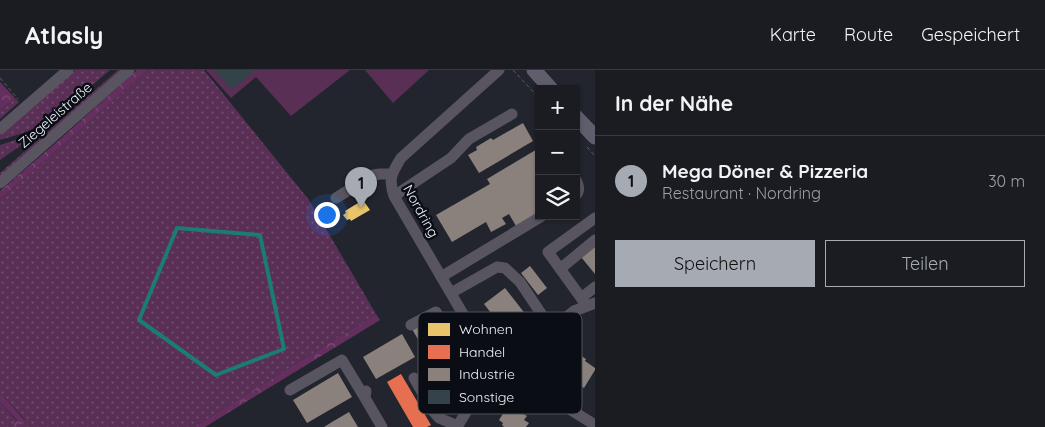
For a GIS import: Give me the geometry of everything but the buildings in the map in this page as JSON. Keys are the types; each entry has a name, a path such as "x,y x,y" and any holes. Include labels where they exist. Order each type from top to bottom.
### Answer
{"main road":[{"path":"534,70 547,85"},
{"path":"580,121 595,138"}],"street":[{"path":"0,129 68,70"},
{"name":"Ziegeleistraße","path":"0,183 129,70"},
{"name":"Nordring","path":"462,312 394,196 390,185 391,174 401,158 499,70"},
{"path":"394,196 451,158 469,139 512,114"},
{"path":"336,198 373,175 391,174"},
{"path":"588,302 548,252 595,218"},
{"path":"441,277 535,220"},
{"path":"560,269 595,240"},
{"path":"451,293 497,267 505,268 520,282 540,312"},
{"path":"573,312 588,302 595,287"},
{"path":"411,325 418,321"},
{"path":"290,390 342,360 366,393 382,427"},
{"path":"414,378 418,385"},
{"path":"436,414 439,418 458,427 467,414"},
{"name":"Nordring","path":"578,414 595,425"}],"path":[{"path":"513,70 535,94"},
{"path":"0,78 25,107"}],"highlighted area":[{"path":"177,228 260,235 284,349 216,375 139,320"}],"shaded area":[{"path":"75,70 110,70 55,117 28,131 0,140 0,135"},
{"path":"118,70 124,70 0,179 0,173"},
{"path":"148,70 204,70 309,200 376,314 194,427 18,427 25,420 0,392 0,199"},
{"path":"206,70 350,70 291,116 256,77 231,98"},
{"path":"365,70 429,70 393,103"},
{"path":"15,98 19,102 0,119 0,110"},
{"path":"38,130 34,136 0,160 0,145"},
{"path":"0,402 17,421 10,427 0,427"}],"green space":[{"path":"137,70 148,70 0,199 0,191"},
{"path":"0,82 15,98 0,110"},
{"path":"376,314 380,320 205,427 194,427"},
{"path":"0,392 25,421 18,427 10,427 17,420 0,402"}],"place":[{"name":"Mega Döner & Pizzeria","path":"361,208"}]}
